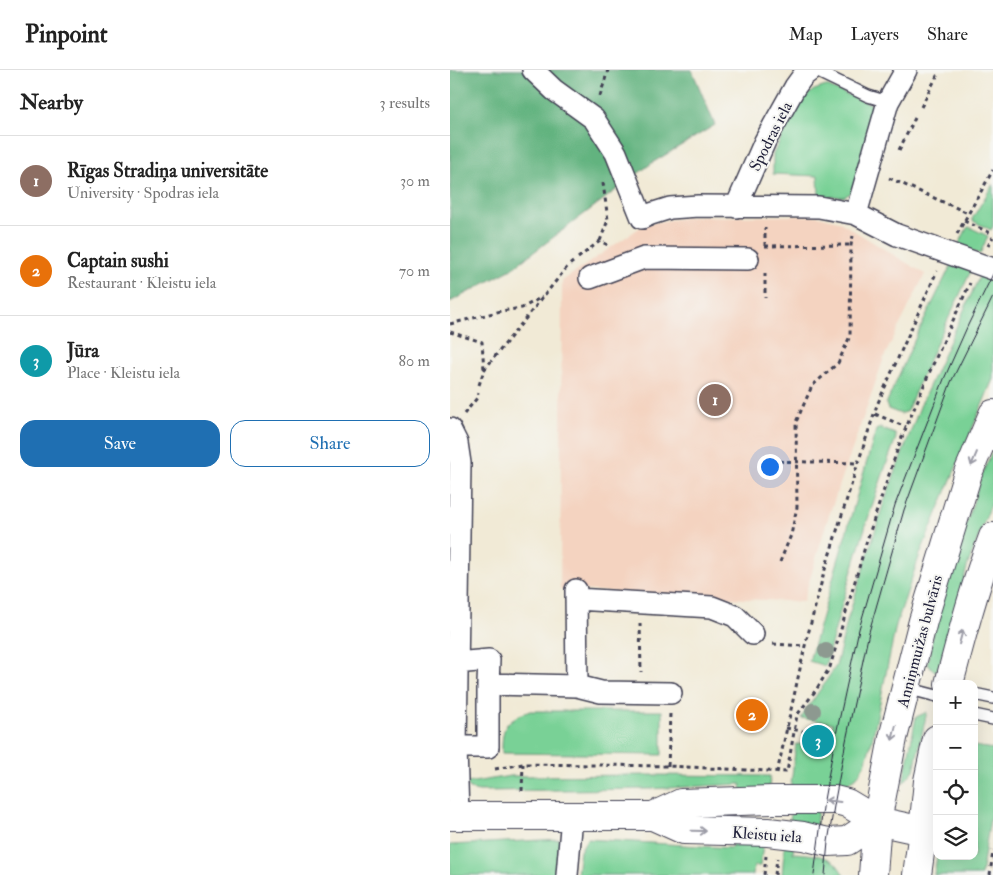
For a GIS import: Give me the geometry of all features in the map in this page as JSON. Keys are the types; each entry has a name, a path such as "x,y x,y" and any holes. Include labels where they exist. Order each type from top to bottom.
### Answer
{"street":[{"path":"533,70 554,90 594,120 616,153 642,218 670,208 698,206 820,207 856,214 897,235 986,267"},
{"name":"Spodras iela","path":"736,207 765,141 796,87 804,76 812,70"},
{"path":"856,214 888,102 906,70"},
{"path":"590,278 644,258 756,262"},
{"name":"Anniņmuižas bulvāris","path":"872,875 877,821 893,738 922,621 968,473 993,414"},
{"path":"454,816 456,774 453,747 460,551 460,463 456,422"},
{"path":"950,680 981,568 993,536"},
{"path":"577,686 576,595 712,607 735,616 753,634"},
{"path":"453,747 488,747 489,660 456,663"},
{"path":"488,684 577,686 601,692 670,693"},
{"path":"917,875 928,781 933,758"},
{"name":"Kleistu iela","path":"653,816 681,803 829,800 847,803 877,821 923,831"},
{"name":"Kleistu iela","path":"454,816 653,816 684,830 768,832 803,836 828,842 847,841 877,821"},
{"path":"568,875 572,816"}],"lane":[{"path":"812,70 868,96 888,102"},
{"path":"906,688 933,695"},
{"path":"978,695 993,698"},
{"path":"978,716 993,718"}],"path":[{"path":"921,107 938,74"},
{"path":"899,150 915,118"},
{"path":"776,778 804,646 822,576 875,414 934,276 993,170"},
{"path":"885,177 968,213"},
{"path":"780,562 791,535 797,507 796,422 812,386 838,363 850,336 851,246 856,214"},
{"path":"456,774 469,774 523,764 668,766 787,772 797,715 830,667 866,540 906,426 930,370 986,267 993,235 964,221"},
{"path":"478,385 484,370 568,266 600,241 610,246"},
{"path":"765,246 851,246"},
{"path":"756,262 765,298"},
{"path":"450,324 501,311 522,308 545,295"},
{"path":"450,332 482,342 484,370"},
{"path":"456,422 477,398 478,394"},
{"path":"875,414 906,426"},
{"path":"763,461 858,463"},
{"path":"639,602 641,693"},
{"path":"753,634 756,642 804,646"},
{"path":"668,766 670,693"},
{"path":"786,728 822,735"},
{"path":"990,875 993,851"}],"shaded area":[{"path":"819,216 838,221 925,274 885,355 827,521 803,602 560,589 562,281 645,224 690,217"}],"green space":[{"path":"450,70 692,70 715,125 652,163 510,270 450,302"},
{"path":"826,86 871,104 877,116 854,191 844,197 819,196 818,176 773,174 773,154 801,100 814,90"},
{"path":"993,184 993,226 991,230 972,219"},
{"path":"969,227 988,236 980,254 958,246"},
{"path":"952,263 971,271 907,411 901,414 888,409 886,404"},
{"path":"980,275 993,281 993,379 920,554 896,625 872,741 865,764 857,777 830,792 790,792 796,744 828,746 833,723 801,718 836,666 848,618 884,502 921,404"},
{"path":"880,428 895,434 896,438 858,551 825,666 809,661 876,430"},
{"path":"993,449 993,499 968,564 936,672 927,664 935,625 981,477"},
{"path":"530,711 662,711 662,755 502,753 506,726 521,714"},
{"path":"927,712 914,770 903,783 916,717"},
{"path":"978,747 993,749 993,801 981,875 934,875 936,860 978,860"},
{"path":"511,776 770,776 769,791 742,792 741,784 649,789 479,791 469,789 467,783"},
{"path":"792,807 818,807 816,827 789,826"},
{"path":"734,837 764,839 760,866 754,866 753,875 577,875 580,851 587,839 731,848"},
{"path":"560,839 559,875 450,875 450,845"},
{"path":"785,841 794,845 793,853 829,859 835,863 844,875 782,875"}],"tram line":[{"path":"814,875 824,800 835,739 859,629 895,505 944,379 993,274"},
{"path":"825,875 835,800 869,632 904,510 951,382 993,297"}],"place":[{"name":"Rīgas Stradiņa universitāte","path":"715,400"},
{"name":"Captain sushi","path":"752,715"},
{"name":"Jūra","path":"818,741"}]}
